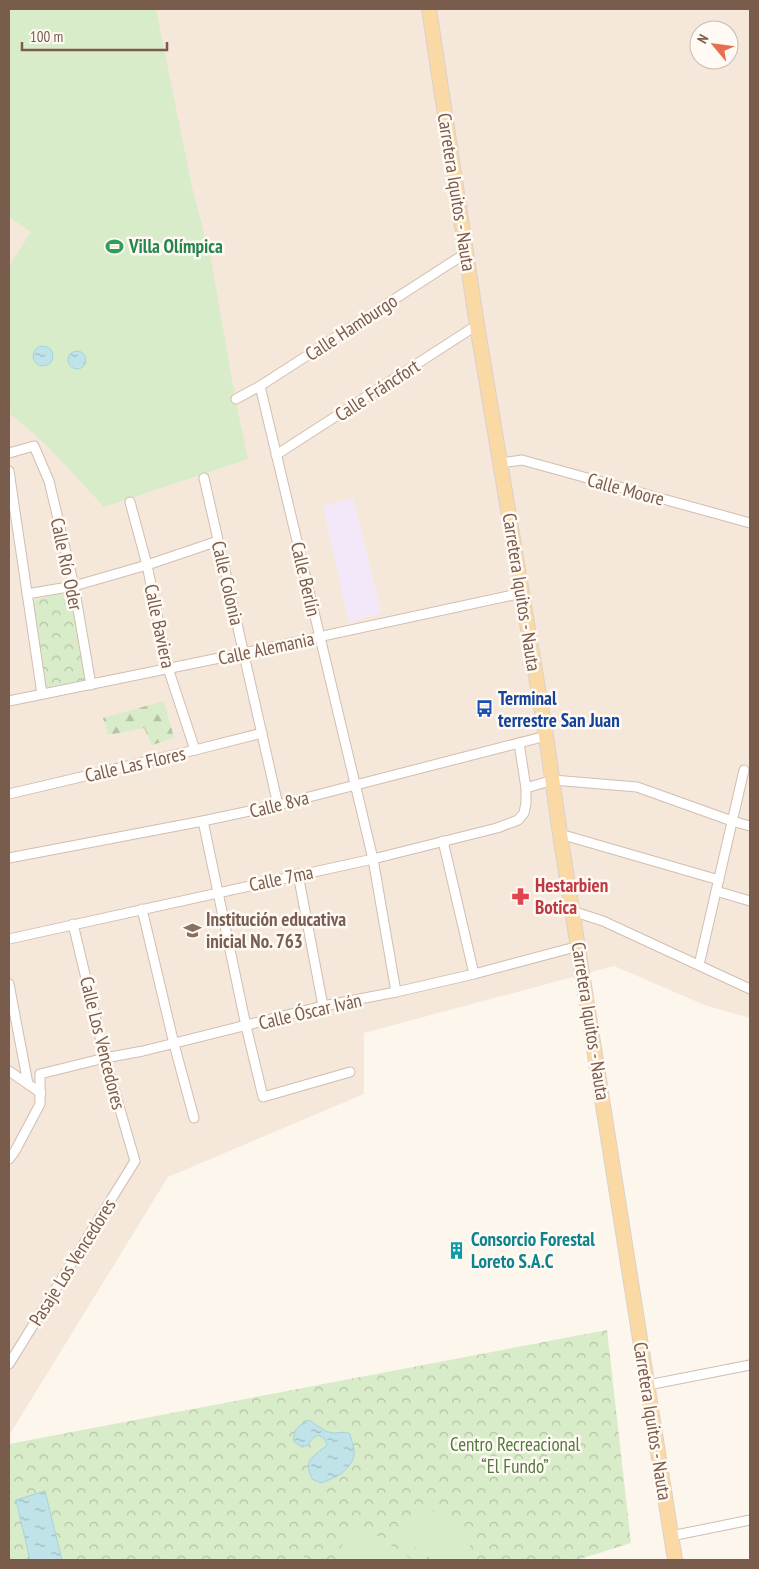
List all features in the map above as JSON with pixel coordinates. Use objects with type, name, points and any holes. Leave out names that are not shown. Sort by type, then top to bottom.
[{"type":"main road","name":"Carretera Iquitos - Nauta","points":[[429,9],[477,325],[546,736],[675,1560]]},
{"type":"street","name":"Calle Hamburgo","points":[[236,399],[260,386],[466,253]]},
{"type":"street","name":"Calle Fráncfort","points":[[276,455],[477,325]]},
{"type":"street","name":"Calle Berlín","points":[[260,386],[373,859],[396,992]]},
{"type":"street","name":"Calle Río Oder","points":[[9,453],[34,446],[48,481],[74,586],[90,684]]},
{"type":"street","name":"Calle Moore","points":[[500,464],[522,460],[750,523]]},
{"type":"street","points":[[9,472],[12,520],[27,594],[42,694]]},
{"type":"street","name":"Calle Colonia","points":[[204,478],[278,805]]},
{"type":"street","name":"Calle Baviera","points":[[130,502],[147,565],[168,668],[195,750]]},
{"type":"street","points":[[27,594],[74,586],[147,565],[218,541]]},
{"type":"street","name":"Calle Alemania","points":[[9,700],[244,653],[522,593]]},
{"type":"street","name":"Calle Las Flores","points":[[9,794],[262,733]]},
{"type":"street","name":"Calle 8va","points":[[9,858],[278,805],[546,736]]},
{"type":"street","name":"Calle 7ma","points":[[9,939],[373,859],[497,828],[518,820],[524,813],[526,803],[526,788],[519,743]]},
{"type":"street","points":[[700,965],[744,770]]},
{"type":"street","points":[[526,788],[553,780],[637,787],[750,826]]},
{"type":"street","points":[[203,821],[246,1026],[263,1096],[350,1072]]},
{"type":"street","points":[[560,834],[719,880]]},
{"type":"street","points":[[443,841],[474,974]]},
{"type":"street","points":[[298,874],[324,1006]]},
{"type":"street","points":[[716,891],[750,900]]},
{"type":"street","points":[[142,909],[174,1044],[194,1118]]},
{"type":"street","points":[[572,911],[603,921],[750,990]]},
{"type":"street","name":"Calle Los Vencedores","points":[[73,924],[105,1058],[135,1161]]},
{"type":"street","name":"Calle Óscar Iván","points":[[41,1093],[40,1074],[105,1058],[143,1052],[324,1006],[474,974],[579,946]]},
{"type":"street","points":[[9,984],[28,1084]]},
{"type":"street","points":[[9,1071],[41,1093],[40,1104],[9,1159]]},
{"type":"street","name":"Pasaje Los Vencedores","points":[[9,1364],[135,1161]]},
{"type":"street","points":[[648,1385],[750,1365]]},
{"type":"street","points":[[672,1536],[750,1520]]},
{"type":"shaded area","points":[[9,9],[750,9],[750,1018],[707,1006],[614,966],[364,1033],[364,1094],[168,1177],[10,1434]]},
{"type":"shaded area","points":[[353,498],[381,612],[349,623],[323,506]]},
{"type":"green space","name":"Villa Olímpica","points":[[9,9],[156,9],[192,187],[211,259],[235,397],[248,459],[104,507],[47,446],[9,413],[9,266],[31,232],[9,217]]},
{"type":"green space","points":[[74,589],[89,686],[43,695],[28,602]]},
{"type":"green space","points":[[164,701],[174,738],[152,745],[144,728],[108,735],[103,718]]},
{"type":"green space","name":"Centro Recreacional “El Fundo”","points":[[607,1330],[631,1543],[577,1560],[9,1560],[9,1444]]},
{"type":"green space","points":[[422,1504],[475,1539],[460,1560],[433,1560],[399,1537]]},
{"type":"green space","points":[[358,1523],[410,1558],[409,1560],[340,1560],[334,1557]]},
{"type":"green space","points":[[293,1550],[309,1560],[286,1560]]},
{"type":"water","points":[[39,346],[47,346],[53,352],[53,360],[47,366],[39,366],[33,360],[33,352]]},
{"type":"water","points":[[77,351],[83,354],[86,360],[83,366],[77,369],[71,366],[68,360],[71,354]]},
{"type":"water","points":[[309,1420],[324,1430],[333,1433],[344,1432],[350,1434],[353,1447],[354,1455],[346,1470],[321,1483],[312,1479],[309,1472],[309,1463],[327,1445],[324,1438],[318,1435],[307,1446],[301,1446],[294,1442],[294,1434],[297,1428]]},
{"type":"water","points":[[45,1491],[62,1560],[30,1560],[16,1500]]},
{"type":"place","name":"Villa Olímpica","points":[[115,246]]},
{"type":"place","name":"Terminal terrestre San Juan","points":[[484,709]]},
{"type":"place","name":"Hestarbien Botica","points":[[521,896]]},
{"type":"place","name":"Institución educativa inicial No. 763","points":[[192,930]]},
{"type":"place","name":"Consorcio Forestal Loreto S.A.C","points":[[457,1250]]}]
